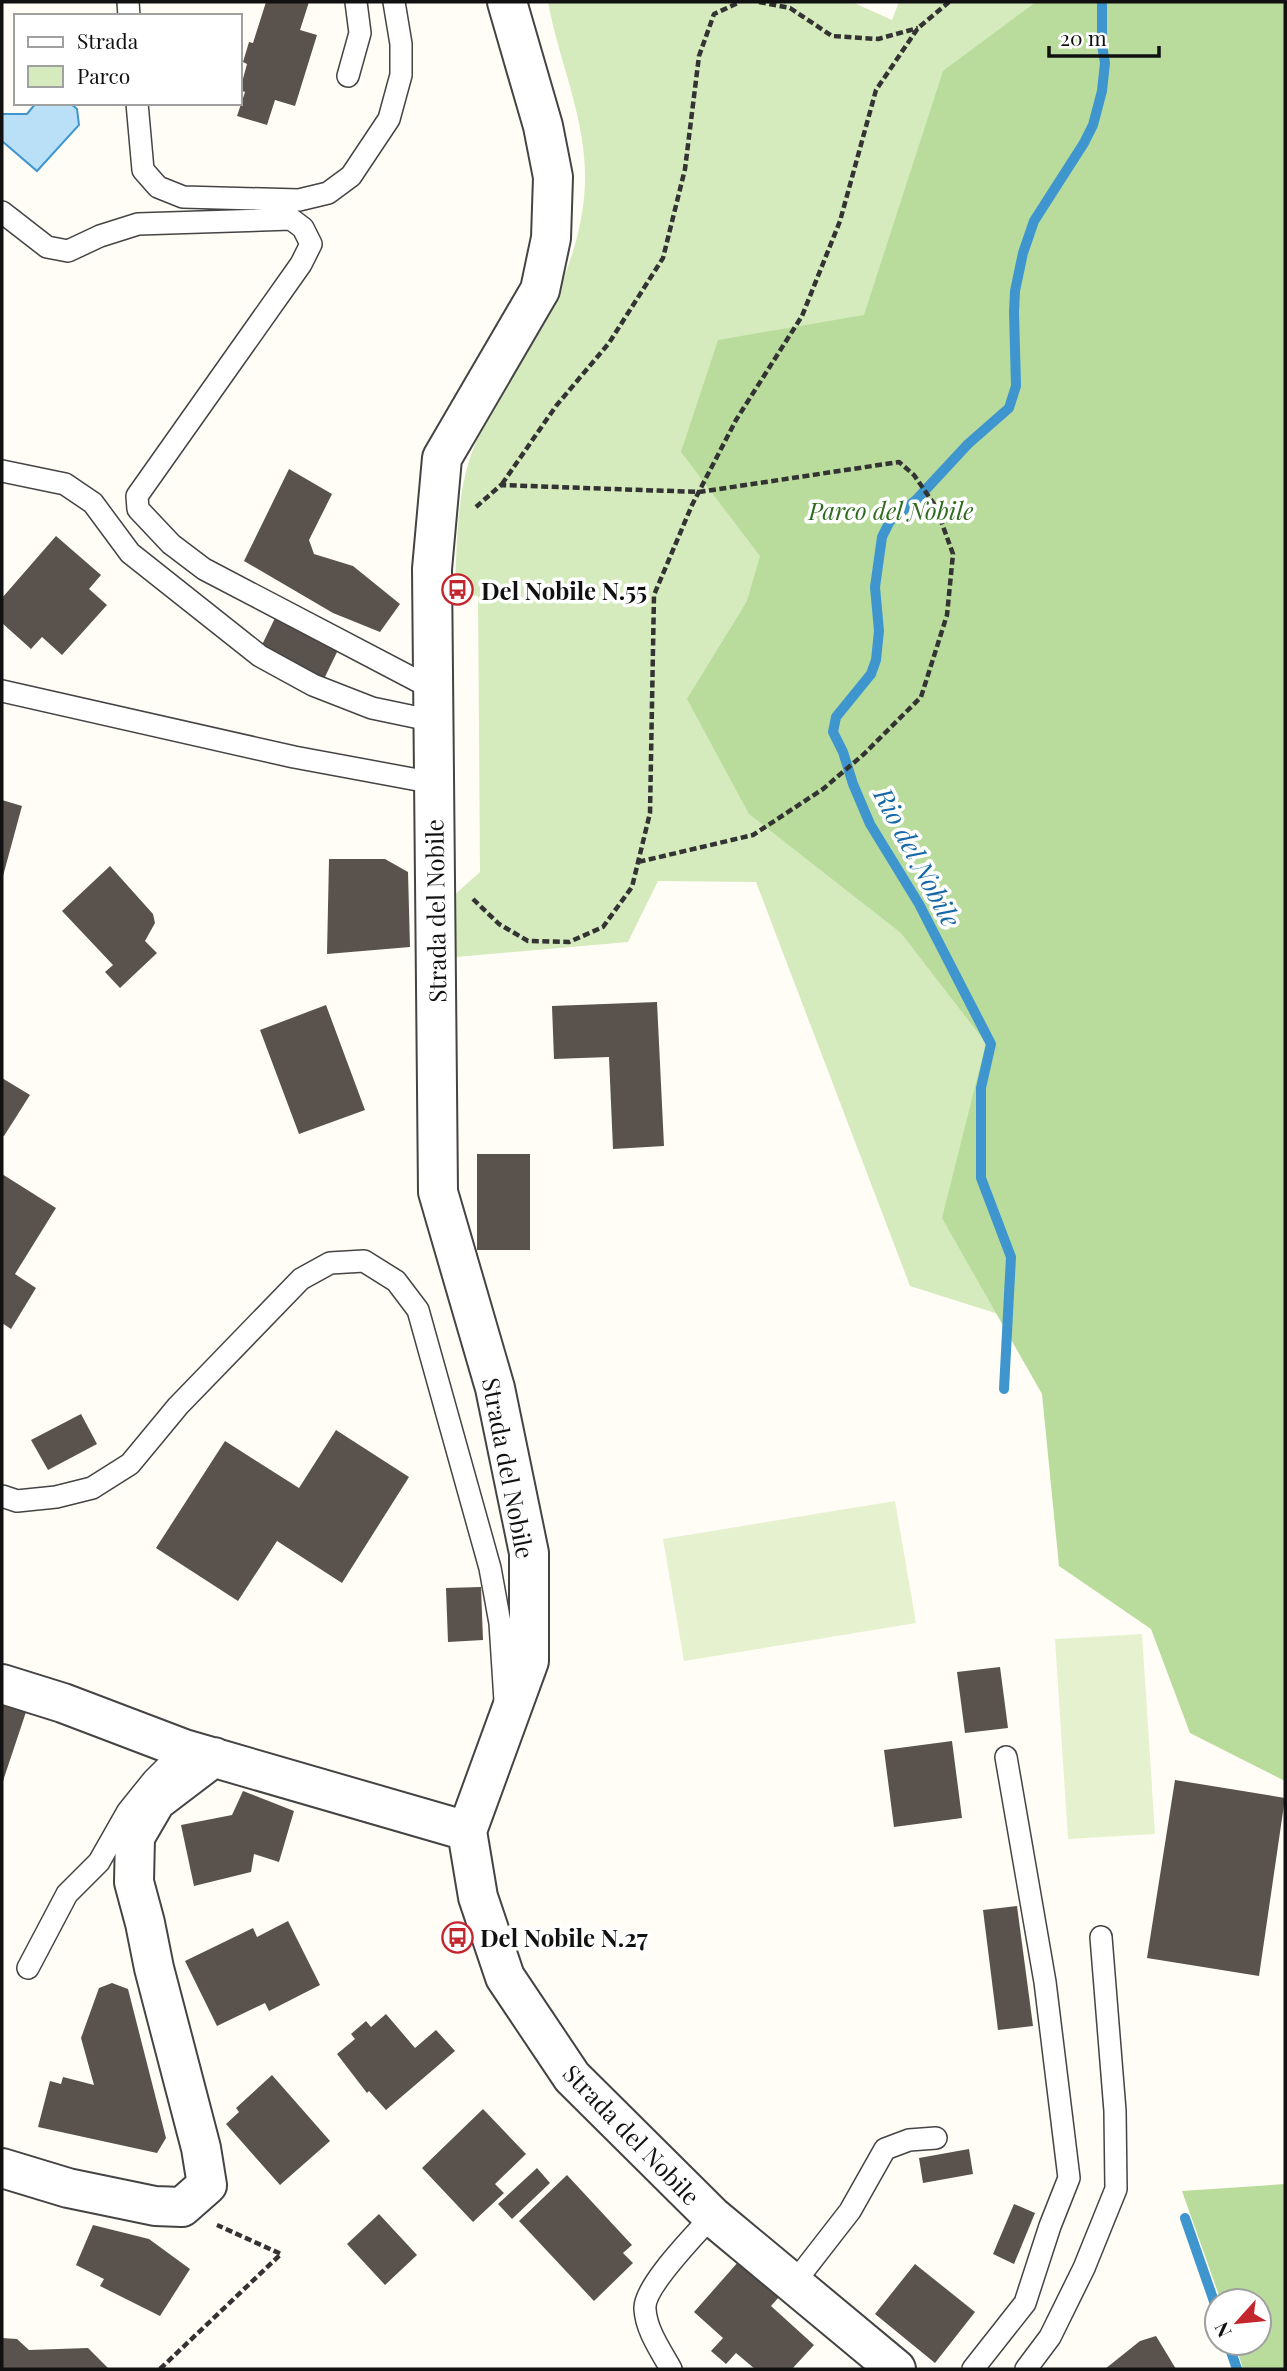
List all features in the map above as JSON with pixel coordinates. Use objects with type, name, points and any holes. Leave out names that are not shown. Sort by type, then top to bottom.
[{"type":"street","name":"Strada del Nobile","points":[[507,2],[542,126],[553,177],[551,238],[540,290],[442,458],[432,569],[438,1192],[495,1388],[529,1553],[530,1661],[467,1831],[478,1897],[505,1977],[572,2077],[712,2216],[896,2369]]},
{"type":"street","points":[[2,1684],[63,1703],[199,1753],[467,1831]]},
{"type":"street","points":[[2,2168],[68,2188],[155,2206],[182,2207],[207,2185],[201,2147],[134,1882],[135,1837],[156,1801],[199,1753]]},
{"type":"lane","points":[[348,76],[360,33],[356,2]]},
{"type":"lane","points":[[137,105],[143,170],[158,187],[183,197],[299,200],[328,193],[351,176],[389,119],[401,75],[401,44],[394,2]]},
{"type":"lane","points":[[2,212],[47,247],[68,251],[100,236],[138,224],[291,219],[303,228],[311,244],[301,264],[137,496],[138,509],[171,544],[204,569],[433,705]]},
{"type":"lane","points":[[2,471],[65,484],[93,503],[130,553],[260,656],[313,685],[372,708],[433,705]]},
{"type":"lane","points":[[2,691],[294,757],[434,783]]},
{"type":"lane","points":[[2,1496],[17,1501],[92,1488],[130,1464],[178,1406],[301,1279],[330,1263],[364,1261],[396,1281],[418,1310],[490,1568],[500,1623],[506,1724]]},
{"type":"lane","points":[[28,1968],[68,1894],[99,1862],[136,1801],[153,1780],[199,1753]]},
{"type":"lane","points":[[973,2369],[1025,2303],[1069,2178],[1045,1982],[1006,1757]]},
{"type":"lane","points":[[1026,2369],[1050,2337],[1084,2267],[1116,2189],[1115,2111],[1101,1937]]},
{"type":"lane","points":[[794,2283],[850,2211],[886,2149],[909,2140],[936,2138]]},
{"type":"lane","points":[[671,2369],[649,2326],[645,2309],[646,2298],[675,2258],[712,2216]]},
{"type":"path","points":[[474,509],[501,485],[556,406],[609,343],[663,258],[685,169],[699,56],[714,14],[740,2]]},
{"type":"path","points":[[759,2],[790,8],[832,36],[878,39],[918,28]]},
{"type":"path","points":[[434,862],[499,924],[528,941],[569,942],[603,927],[632,887],[650,813],[654,595],[699,492],[736,420],[802,316],[841,221],[876,90],[918,28],[949,2]]},
{"type":"path","points":[[501,485],[699,492],[899,462],[914,475],[936,507],[953,554],[947,615],[921,697],[864,754],[823,789],[753,835],[638,862]]},
{"type":"path","points":[[160,2369],[281,2254],[182,2207]]},
{"type":"green space","name":"Parco del Nobile","points":[[548,2],[852,2],[892,20],[899,2],[1285,2],[1036,1326],[910,1286],[756,882],[658,881],[628,942],[456,957],[453,896],[480,872],[478,596],[455,592],[461,495],[477,440],[545,319],[568,267],[582,212],[585,183],[582,137]]},
{"type":"green space","name":"Parco del Nobile","points":[[1036,2],[1285,2],[1285,1781],[1190,1733],[1151,1629],[1059,1566],[1042,1394],[942,1218],[986,1043],[901,933],[749,814],[687,699],[747,601],[760,556],[681,452],[718,340],[864,315],[943,71]]},
{"type":"green space","points":[[895,1501],[916,1623],[684,1661],[663,1539]]},
{"type":"green space","points":[[1142,1634],[1155,1834],[1068,1839],[1055,1639]]},
{"type":"green space","points":[[1285,2184],[1285,2369],[1243,2369],[1239,2357],[1273,2357],[1273,2287],[1216,2287],[1182,2191]]},
{"type":"water","points":[[34,105],[72,105],[77,109],[79,125],[37,171],[2,141],[2,114],[27,114]]},
{"type":"building","points":[[266,2],[309,2],[300,30],[317,35],[295,106],[275,100],[267,125],[237,116],[245,92],[242,91],[242,83],[247,64],[243,62],[249,42],[253,43]]},
{"type":"building","points":[[289,469],[332,494],[309,540],[314,554],[353,566],[400,604],[380,632],[333,613],[244,561]]},
{"type":"building","points":[[56,536],[101,575],[89,589],[107,605],[62,655],[42,637],[31,649],[2,623],[2,598]]},
{"type":"building","points":[[275,618],[338,650],[323,681],[260,649]]},
{"type":"building","points":[[2,800],[22,806],[3,876],[2,875]]},
{"type":"building","points":[[329,859],[385,859],[408,872],[410,947],[327,954]]},
{"type":"building","points":[[110,866],[153,914],[155,923],[145,941],[157,953],[120,988],[105,972],[113,965],[62,911]]},
{"type":"building","points":[[657,1002],[664,1146],[613,1149],[609,1057],[554,1059],[552,1006]]},
{"type":"building","points":[[326,1005],[365,1110],[299,1134],[260,1030]]},
{"type":"building","points":[[2,1078],[30,1095],[4,1136],[2,1135]]},
{"type":"building","points":[[477,1154],[530,1154],[530,1250],[477,1250]]},
{"type":"building","points":[[2,1174],[56,1208],[15,1274],[36,1288],[11,1329],[2,1323]]},
{"type":"building","points":[[81,1414],[97,1444],[48,1470],[31,1440]]},
{"type":"building","points":[[336,1430],[409,1477],[342,1583],[277,1541],[238,1601],[156,1548],[225,1441],[299,1488]]},
{"type":"building","points":[[481,1587],[483,1640],[448,1642],[446,1588]]},
{"type":"building","points":[[1000,1667],[1008,1728],[965,1733],[957,1672]]},
{"type":"building","points":[[2,1697],[28,1706],[2,1784]]},
{"type":"building","points":[[952,1741],[962,1818],[894,1827],[884,1750]]},
{"type":"building","points":[[1175,1780],[1285,1798],[1259,1976],[1147,1958]]},
{"type":"building","points":[[243,1791],[294,1811],[279,1862],[254,1854],[251,1872],[194,1886],[181,1825],[232,1815]]},
{"type":"building","points":[[1017,1906],[1033,2026],[998,2030],[983,1910]]},
{"type":"building","points":[[288,1921],[320,1985],[269,2011],[265,2003],[217,2026],[185,1961],[253,1928],[257,1937]]},
{"type":"building","points":[[112,1983],[128,1989],[166,2138],[157,2153],[38,2127],[50,2081],[61,2084],[63,2077],[94,2085],[81,2038],[99,1988]]},
{"type":"building","points":[[386,2014],[415,2048],[436,2030],[455,2051],[386,2110],[369,2091],[367,2093],[337,2054],[355,2039],[351,2034],[366,2021],[371,2027]]},
{"type":"building","points":[[272,2075],[330,2141],[280,2185],[226,2124],[239,2112],[236,2108]]},
{"type":"building","points":[[483,2109],[526,2154],[495,2184],[504,2193],[473,2222],[422,2168]]},
{"type":"building","points":[[969,2149],[973,2174],[923,2183],[919,2158]]},
{"type":"building","points":[[537,2168],[550,2183],[512,2219],[498,2204]]},
{"type":"building","points":[[567,2175],[632,2245],[623,2253],[633,2263],[594,2301],[519,2221]]},
{"type":"building","points":[[1014,2204],[1035,2213],[1014,2264],[993,2254]]},
{"type":"building","points":[[379,2214],[417,2255],[385,2285],[347,2244]]},
{"type":"building","points":[[93,2225],[149,2239],[190,2269],[160,2316],[100,2286],[104,2279],[76,2265]]},
{"type":"building","points":[[739,2261],[779,2297],[771,2306],[814,2345],[792,2369],[755,2369],[736,2353],[726,2364],[711,2351],[723,2338],[694,2312]]},
{"type":"building","points":[[915,2264],[975,2312],[935,2363],[875,2314]]},
{"type":"building","points":[[1156,2336],[1176,2369],[1105,2369],[1140,2341]]},
{"type":"building","points":[[2,2338],[17,2339],[29,2350],[88,2348],[109,2369],[2,2369]]},
{"type":"waterway","name":"Rio del Nobile","points":[[1004,1389],[1011,1257],[981,1178],[981,1088],[991,1044],[919,904],[870,824],[833,732],[836,717],[871,674],[876,660],[879,631],[875,587],[882,537],[890,521],[916,500],[968,444],[1009,408],[1016,386],[1015,291],[1023,253],[1034,221],[1093,125],[1102,91],[1105,63],[1102,45],[1102,2]]},
{"type":"waterway","name":"Rio del Nobile","points":[[1185,2218],[1209,2287]]},
{"type":"waterway","name":"Rio del Nobile","points":[[1233,2357],[1237,2369]]},
{"type":"place","name":"Del Nobile N.55","points":[[458,590]]},
{"type":"place","name":"Del Nobile N.27","points":[[457,1937]]}]
